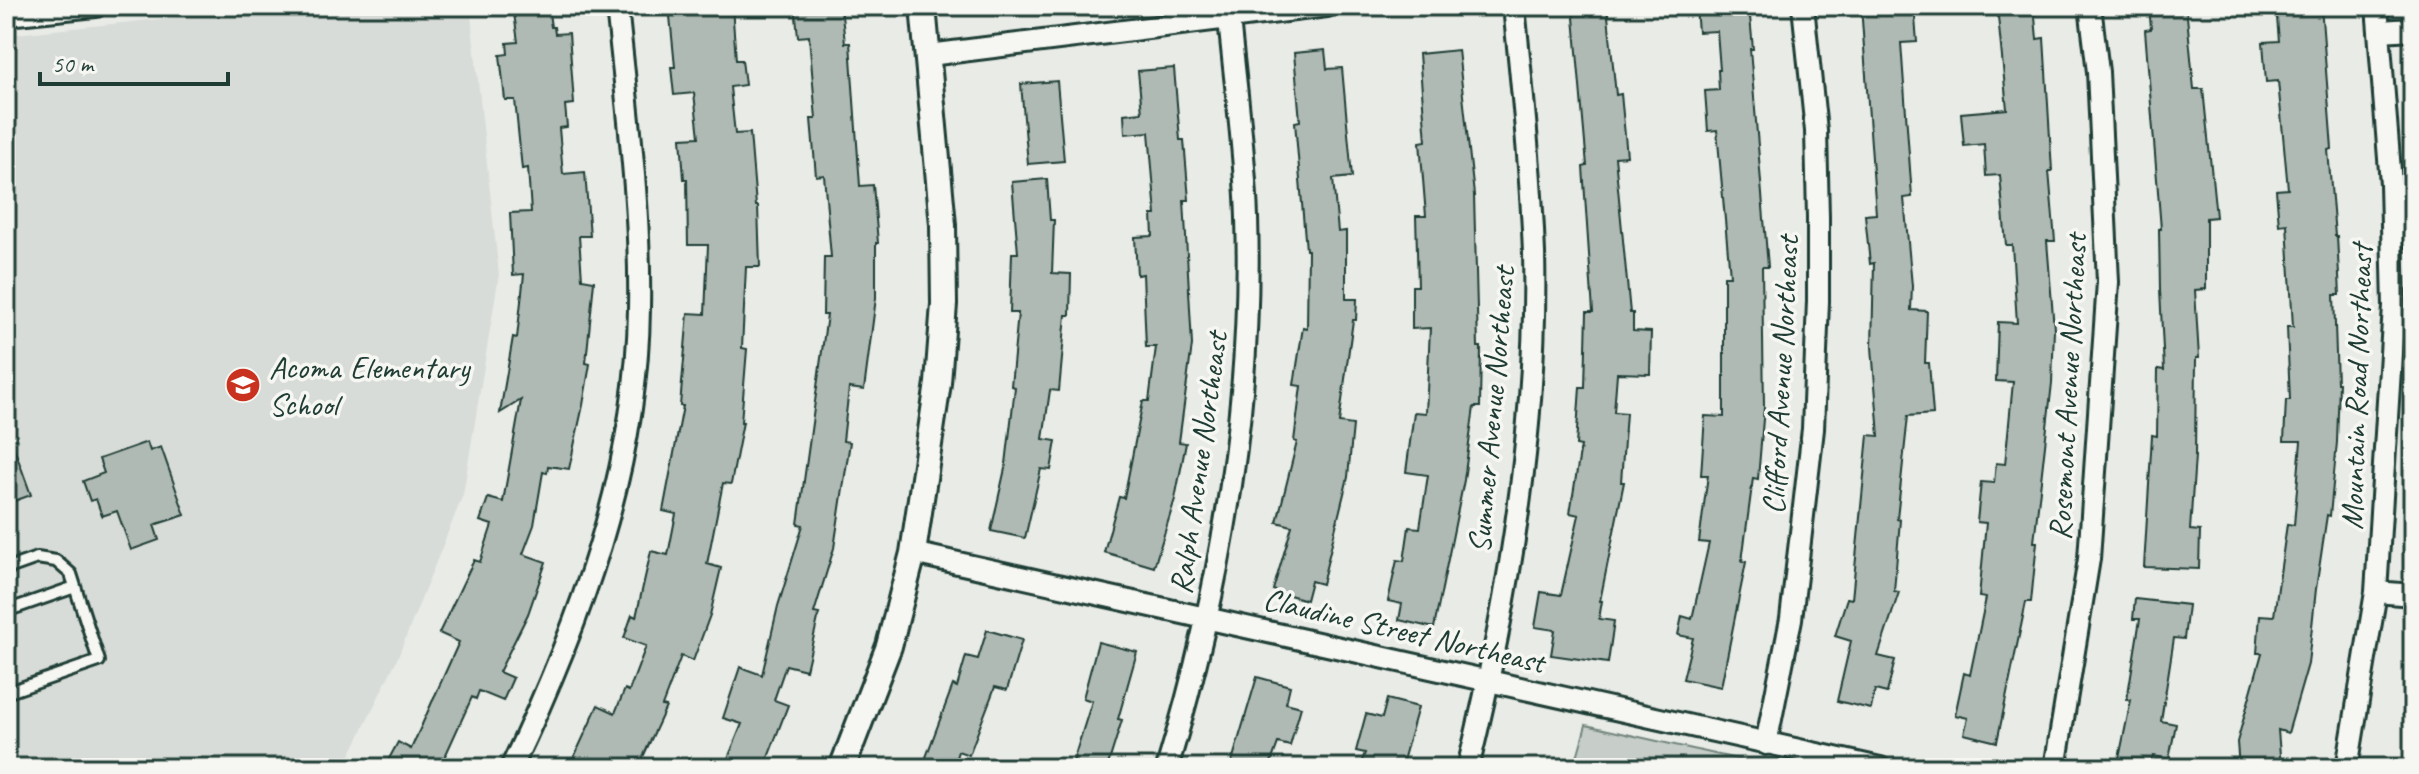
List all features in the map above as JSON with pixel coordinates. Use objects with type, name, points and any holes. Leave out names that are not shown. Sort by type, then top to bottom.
[{"type":"street","points":[[6,15],[96,6]]},
{"type":"street","points":[[511,768],[578,618],[610,514],[632,404],[639,311],[637,219],[617,6]]},
{"type":"street","points":[[842,768],[889,646],[913,553],[938,383],[944,304],[943,225],[923,6]]},
{"type":"street","points":[[929,55],[1327,6]]},
{"type":"street","name":"Summer Avenue Northeast","points":[[1468,768],[1489,679],[1517,519],[1533,343],[1534,256],[1530,176],[1514,6]]},
{"type":"street","name":"Clifford Avenue Northeast","points":[[1766,744],[1791,619],[1813,429],[1818,301],[1816,131],[1803,6]]},
{"type":"street","name":"Rosemont Avenue Northeast","points":[[2055,768],[2089,559],[2108,282],[2098,72],[2090,6]]},
{"type":"street","name":"Mountain Road Northeast","points":[[2347,768],[2376,592],[2404,306],[2377,6]]},
{"type":"street","name":"Ralph Avenue Northeast","points":[[1167,768],[1208,616],[1232,485],[1242,408],[1247,325],[1247,217],[1229,18]]},
{"type":"street","points":[[2380,31],[2413,29]]},
{"type":"street","name":"Claudine Street Northeast","points":[[913,553],[1208,616],[1880,768]]},
{"type":"street","points":[[2376,592],[2413,595]]},
{"type":"lane","points":[[6,569],[37,558],[56,561],[71,574],[99,661],[6,693]]},
{"type":"lane","points":[[6,611],[75,587]]},
{"type":"shaded area","name":"Acoma Elementary School","points":[[285,6],[470,6],[499,275],[463,495],[398,657],[344,768],[6,768],[6,35]]},
{"type":"shaded area","points":[[1586,725],[1777,768],[1574,768]]},
{"type":"building","points":[[513,6],[548,6],[555,34],[569,33],[574,104],[565,105],[567,127],[559,128],[563,174],[585,172],[590,236],[579,236],[582,279],[594,281],[586,363],[590,364],[569,469],[548,466],[547,473],[543,472],[534,525],[523,554],[546,562],[528,614],[499,672],[513,678],[503,701],[479,691],[476,699],[472,697],[442,763],[451,768],[384,768],[398,742],[411,749],[459,642],[439,633],[474,560],[480,562],[492,525],[480,521],[488,498],[503,502],[521,400],[500,413],[513,337],[517,338],[524,274],[513,275],[510,213],[531,212],[528,168],[522,169],[515,100],[505,100],[500,55],[508,54],[507,43],[518,42]]},
{"type":"building","points":[[669,6],[732,6],[736,60],[742,60],[745,85],[730,87],[735,134],[750,133],[758,206],[760,267],[746,267],[742,348],[747,349],[743,422],[731,484],[723,483],[707,564],[721,568],[710,615],[693,661],[681,656],[662,706],[666,707],[638,768],[569,768],[598,705],[615,713],[625,689],[629,691],[646,646],[624,638],[632,615],[636,617],[651,551],[668,555],[676,514],[663,511],[683,406],[680,406],[688,313],[705,314],[708,245],[688,245],[687,179],[684,179],[681,138],[699,137],[694,93],[674,95],[671,67],[675,67]]},
{"type":"building","points":[[795,6],[841,6],[845,43],[850,43],[860,186],[873,185],[878,243],[876,298],[864,390],[849,388],[843,441],[850,442],[834,548],[814,613],[819,614],[806,670],[786,665],[774,700],[788,705],[764,768],[724,768],[742,724],[723,718],[740,667],[762,675],[778,606],[803,525],[798,524],[827,315],[823,315],[824,257],[831,257],[824,175],[816,176],[811,119],[816,119],[809,36],[798,37]]},
{"type":"building","points":[[1573,6],[1607,6],[1616,95],[1621,94],[1627,156],[1615,157],[1630,313],[1633,313],[1633,331],[1651,332],[1650,374],[1617,373],[1614,412],[1626,413],[1621,482],[1624,482],[1600,601],[1599,619],[1614,621],[1608,663],[1551,655],[1555,630],[1535,627],[1541,592],[1561,595],[1579,515],[1570,513],[1581,446],[1576,445],[1580,387],[1585,387],[1587,312],[1593,312],[1583,167],[1587,166]]},
{"type":"building","points":[[1749,6],[1768,267],[1762,267],[1764,407],[1758,479],[1753,478],[1742,561],[1746,562],[1721,687],[1683,679],[1693,638],[1678,635],[1682,616],[1692,619],[1709,543],[1699,542],[1708,475],[1701,475],[1705,416],[1724,417],[1724,276],[1730,276],[1717,130],[1708,131],[1705,91],[1719,90],[1720,70],[1717,31],[1698,32],[1696,8]]},
{"type":"building","points":[[1861,6],[1914,6],[1917,42],[1901,43],[1912,197],[1904,198],[1912,286],[1911,310],[1927,311],[1925,363],[1929,363],[1933,414],[1908,416],[1897,519],[1900,520],[1894,591],[1899,592],[1878,656],[1895,660],[1887,693],[1875,690],[1871,709],[1837,701],[1851,641],[1835,636],[1847,598],[1852,599],[1868,435],[1879,436],[1872,347],[1874,263],[1870,264],[1865,215],[1876,214]]},
{"type":"building","points":[[1997,6],[2034,6],[2037,39],[2044,38],[2055,241],[2047,241],[2054,329],[2052,383],[2034,542],[2037,542],[2031,602],[2026,602],[1997,742],[1964,734],[1968,718],[1955,715],[1964,673],[1970,675],[1986,598],[1979,597],[1986,523],[1977,522],[1981,482],[1994,483],[1996,463],[2005,464],[2013,382],[1996,381],[1998,322],[2017,323],[2012,245],[2006,245],[2000,175],[1986,176],[1984,144],[1964,146],[1961,113],[2007,109]]},
{"type":"building","points":[[2149,6],[2186,6],[2194,89],[2203,89],[2216,217],[2206,218],[2206,289],[2195,290],[2199,358],[2196,358],[2195,456],[2190,530],[2200,531],[2199,569],[2144,567],[2152,435],[2157,436],[2158,369],[2164,370],[2161,229],[2145,30],[2151,29]]},
{"type":"building","points":[[2276,6],[2320,6],[2322,18],[2332,149],[2328,150],[2340,295],[2334,295],[2339,383],[2337,442],[2330,516],[2327,515],[2308,664],[2288,733],[2278,730],[2281,768],[2239,768],[2237,742],[2262,653],[2257,653],[2260,615],[2274,616],[2287,524],[2294,525],[2301,441],[2284,441],[2286,400],[2290,400],[2287,327],[2293,327],[2287,224],[2279,225],[2276,190],[2288,189],[2278,81],[2266,82],[2263,42],[2279,41]]},
{"type":"building","points":[[1325,50],[1327,69],[1342,68],[1352,177],[1333,179],[1338,232],[1346,231],[1346,299],[1357,299],[1339,423],[1353,425],[1348,477],[1322,584],[1311,581],[1306,600],[1273,590],[1292,526],[1277,522],[1297,442],[1294,441],[1301,386],[1294,385],[1303,327],[1307,328],[1308,250],[1295,122],[1300,121],[1294,53]]},
{"type":"building","points":[[1458,50],[1474,195],[1478,347],[1481,347],[1480,407],[1474,407],[1464,480],[1434,628],[1399,620],[1402,604],[1388,601],[1397,560],[1404,561],[1409,527],[1420,528],[1428,475],[1406,472],[1414,412],[1426,413],[1430,328],[1412,329],[1412,286],[1418,286],[1416,216],[1426,216],[1420,142],[1426,141],[1419,54]]},
{"type":"building","points":[[1174,68],[1189,200],[1184,200],[1192,345],[1179,442],[1186,443],[1175,499],[1154,567],[1104,552],[1119,497],[1124,498],[1143,401],[1149,401],[1156,347],[1146,347],[1143,274],[1137,275],[1135,237],[1153,236],[1152,215],[1156,215],[1149,132],[1125,134],[1124,114],[1142,112],[1138,71]]},
{"type":"building","points":[[1057,81],[1064,161],[1028,164],[1021,84]]},
{"type":"building","points":[[1047,179],[1050,220],[1054,220],[1052,273],[1071,274],[1070,315],[1066,315],[1059,391],[1050,390],[1043,439],[1056,441],[1051,470],[1041,469],[1025,538],[991,531],[1006,464],[1015,387],[1011,386],[1018,313],[1010,313],[1012,253],[1018,253],[1012,182]]},
{"type":"building","points":[[6,434],[9,434],[31,495],[6,504]]},
{"type":"building","points":[[147,442],[150,451],[161,447],[185,515],[154,525],[159,540],[131,550],[117,511],[102,516],[96,499],[90,501],[83,481],[104,473],[99,459]]},
{"type":"building","points":[[2135,599],[2188,605],[2184,639],[2174,638],[2161,721],[2176,724],[2169,759],[2153,756],[2150,768],[2117,768],[2131,700],[2127,700],[2140,619],[2133,619]]},
{"type":"building","points":[[987,630],[1022,640],[1007,690],[995,687],[969,755],[958,751],[953,768],[922,768],[953,685],[957,687],[966,656],[978,659]]},
{"type":"building","points":[[1098,642],[1137,652],[1118,719],[1122,720],[1107,768],[1071,768],[1092,701],[1083,698]]},
{"type":"building","points":[[1257,677],[1290,686],[1286,703],[1301,707],[1290,746],[1278,743],[1269,768],[1230,768]]},
{"type":"building","points":[[1387,699],[1418,707],[1401,768],[1359,768],[1365,753],[1356,751],[1366,714],[1382,718]]},
{"type":"place","name":"Acoma Elementary School","points":[[243,385]]}]
